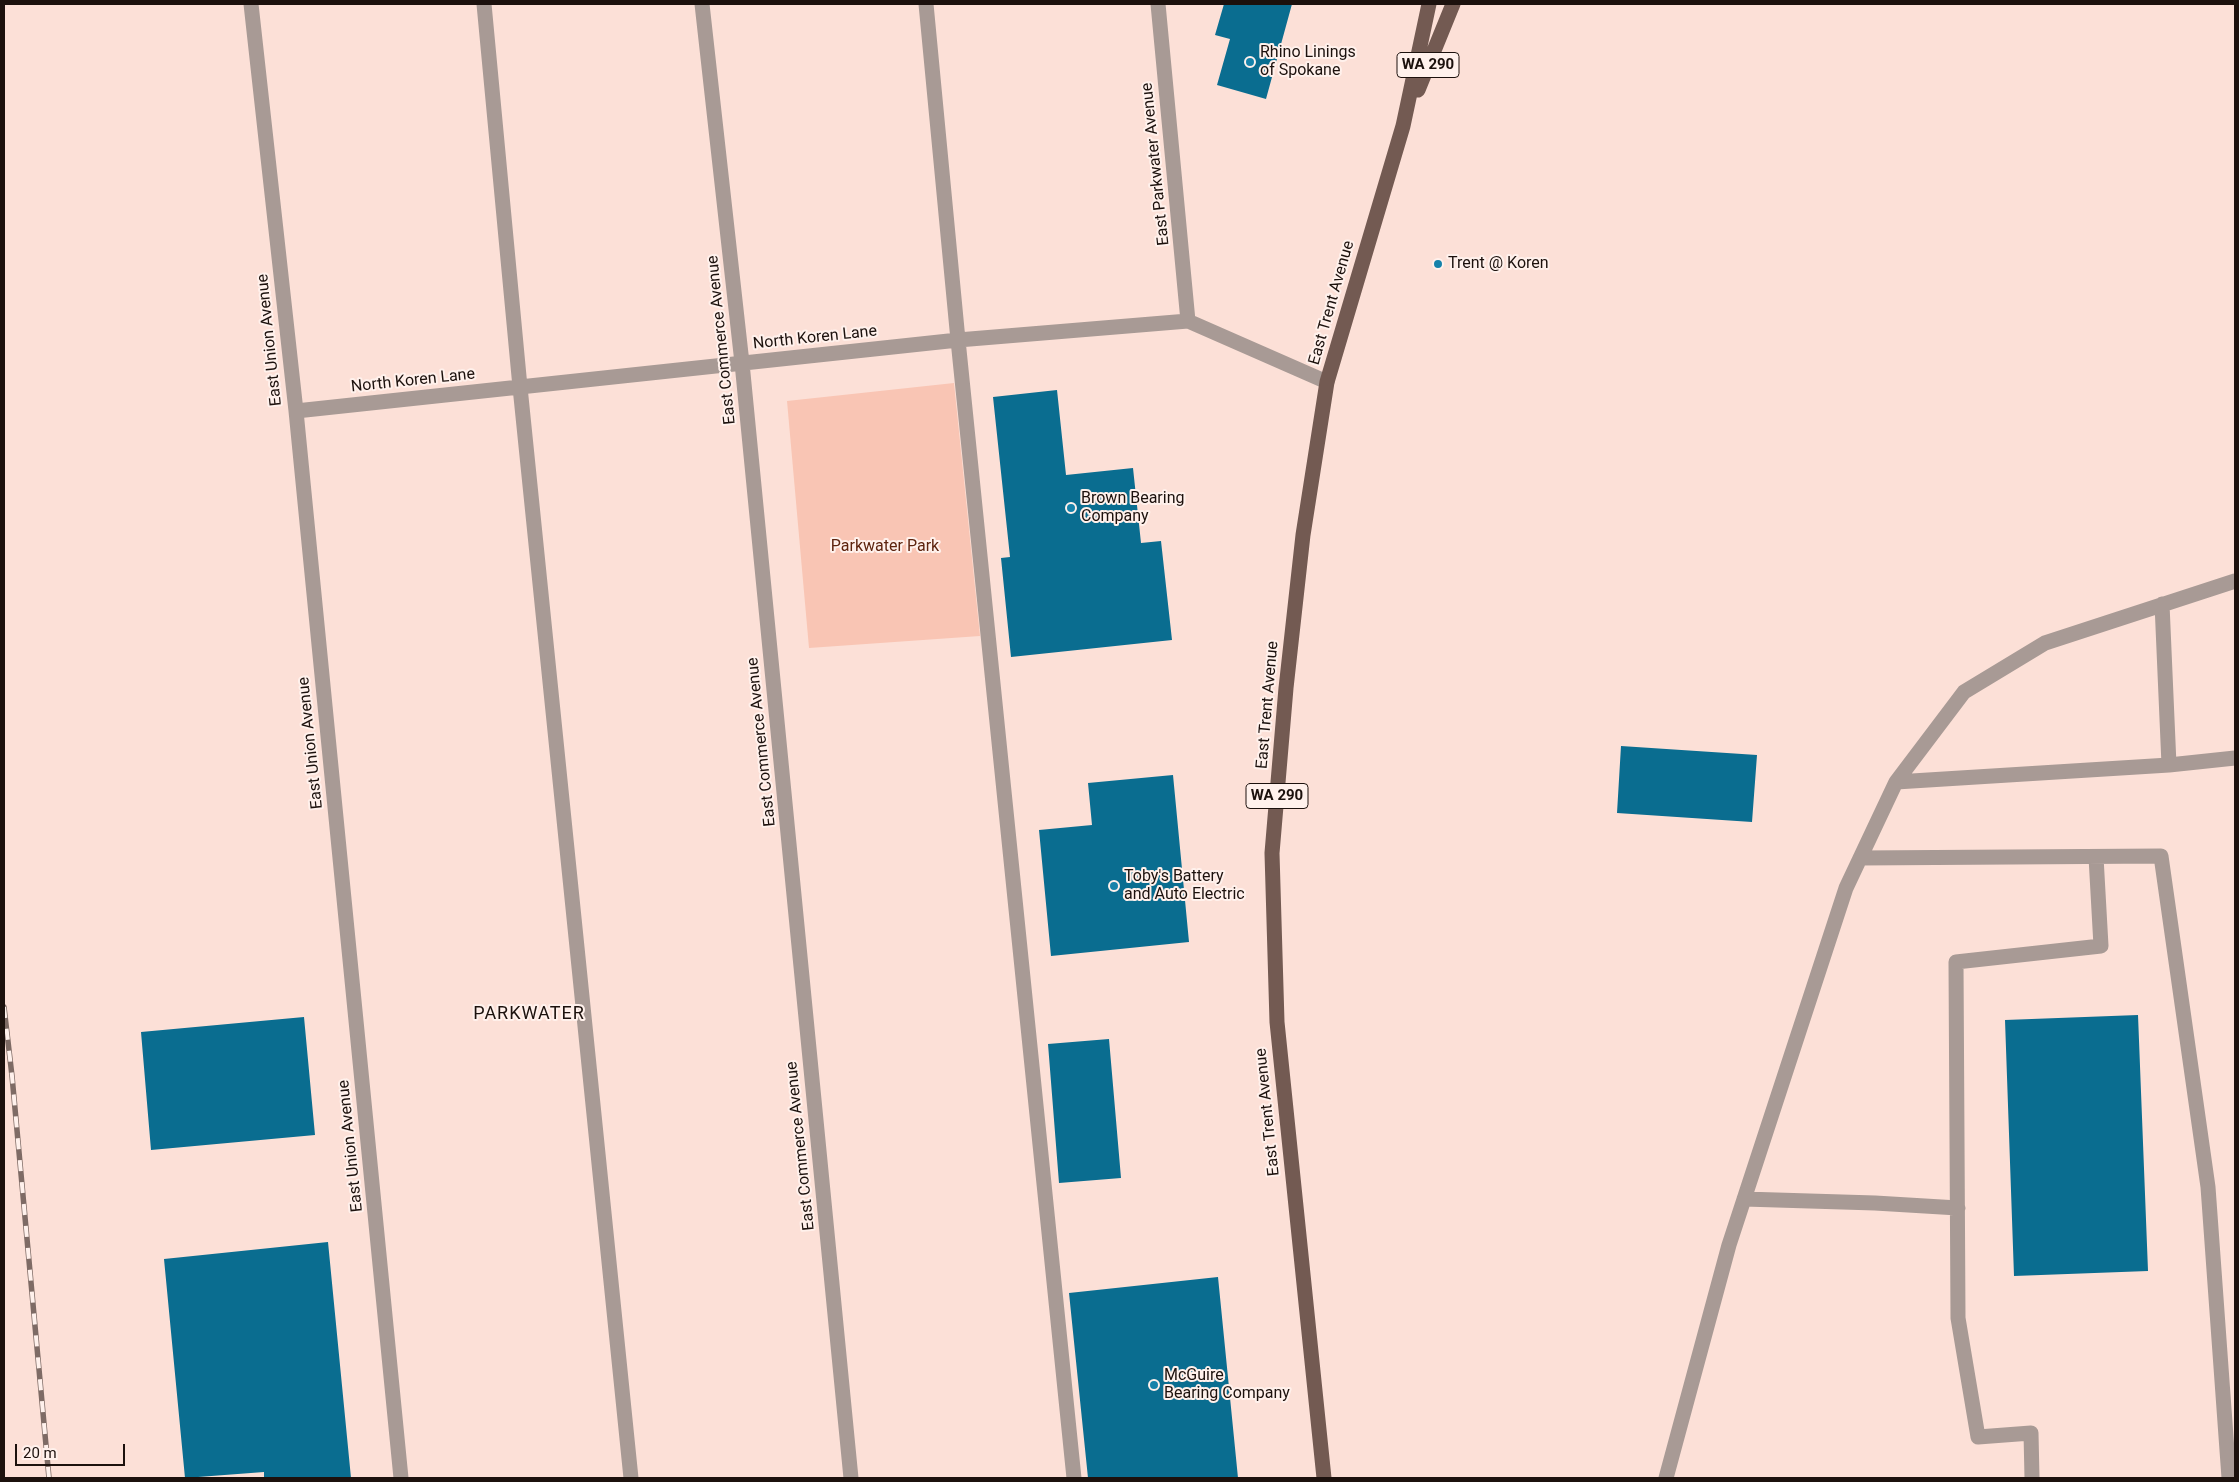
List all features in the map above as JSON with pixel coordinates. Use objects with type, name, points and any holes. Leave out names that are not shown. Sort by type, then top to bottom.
[{"type":"main road","name":"East Trent Avenue","points":[[1324,1478],[1277,1022],[1272,853],[1286,688],[1303,536],[1327,382],[1403,126],[1429,4]]},
{"type":"main road","name":"East Trent Avenue","points":[[1403,126],[1453,4]]},
{"type":"street","name":"East Union Avenue","points":[[251,4],[296,411],[401,1478]]},
{"type":"street","points":[[484,4],[520,388],[631,1478]]},
{"type":"street","name":"East Commerce Avenue","points":[[702,4],[742,364],[851,1478]]},
{"type":"street","points":[[926,4],[958,340],[1074,1478]]},
{"type":"street","name":"East Parkwater Avenue","points":[[1158,4],[1188,321]]},
{"type":"street","name":"North Koren Lane","points":[[296,411],[958,340],[1188,321],[1327,382]]},
{"type":"street","points":[[1666,1478],[1722,1269],[1846,888],[1896,782],[1964,692],[2045,642],[2235,581]]},
{"type":"street","points":[[2162,604],[2169,765]]},
{"type":"street","points":[[1896,782],[2169,765],[2235,758]]},
{"type":"street","points":[[1860,858],[2161,856],[2208,1187],[2229,1478]]},
{"type":"street","points":[[2032,1478],[2031,1433],[1978,1437],[1958,1318],[1956,962],[2101,946],[2096,857]]},
{"type":"street","points":[[1744,1199],[1875,1203],[1958,1208]]},
{"type":"green space","name":"Parkwater Park","points":[[954,383],[980,636],[809,648],[787,401]]},
{"type":"building","name":"Rhino Linings of Spokane","points":[[1224,4],[1292,4],[1266,99],[1217,85],[1230,39],[1215,35]]},
{"type":"building","name":"Brown Bearing Company","points":[[1057,390],[1066,475],[1133,468],[1141,543],[1161,541],[1172,640],[1011,657],[1001,558],[1010,557],[993,397]]},
{"type":"building","points":[[1621,746],[1757,755],[1752,822],[1617,813]]},
{"type":"building","name":"Toby's Battery and Auto Electric","points":[[1173,775],[1189,942],[1051,956],[1039,830],[1092,825],[1088,783]]},
{"type":"building","points":[[2138,1015],[2148,1271],[2014,1276],[2005,1020]]},
{"type":"building","points":[[304,1017],[315,1135],[151,1150],[141,1032]]},
{"type":"building","points":[[1109,1039],[1121,1178],[1059,1183],[1048,1044]]},
{"type":"building","points":[[328,1242],[351,1478],[264,1478],[264,1472],[185,1478],[164,1259]]},
{"type":"building","name":"McGuire Bearing Company","points":[[1218,1277],[1238,1478],[1088,1478],[1069,1293]]},
{"type":"railway","points":[[4,1007],[49,1478]]},
{"type":"place","name":"Rhino Linings of Spokane","points":[[1250,62]]},
{"type":"place","name":"Trent @ Koren","points":[[1438,264]]},
{"type":"place","name":"Brown Bearing Company","points":[[1071,508]]},
{"type":"place","name":"Toby's Battery and Auto Electric","points":[[1114,886]]},
{"type":"place","name":"McGuire Bearing Company","points":[[1154,1385]]},
{"type":"district","name":"PARKWATER","points":[[529,1014]]}]
